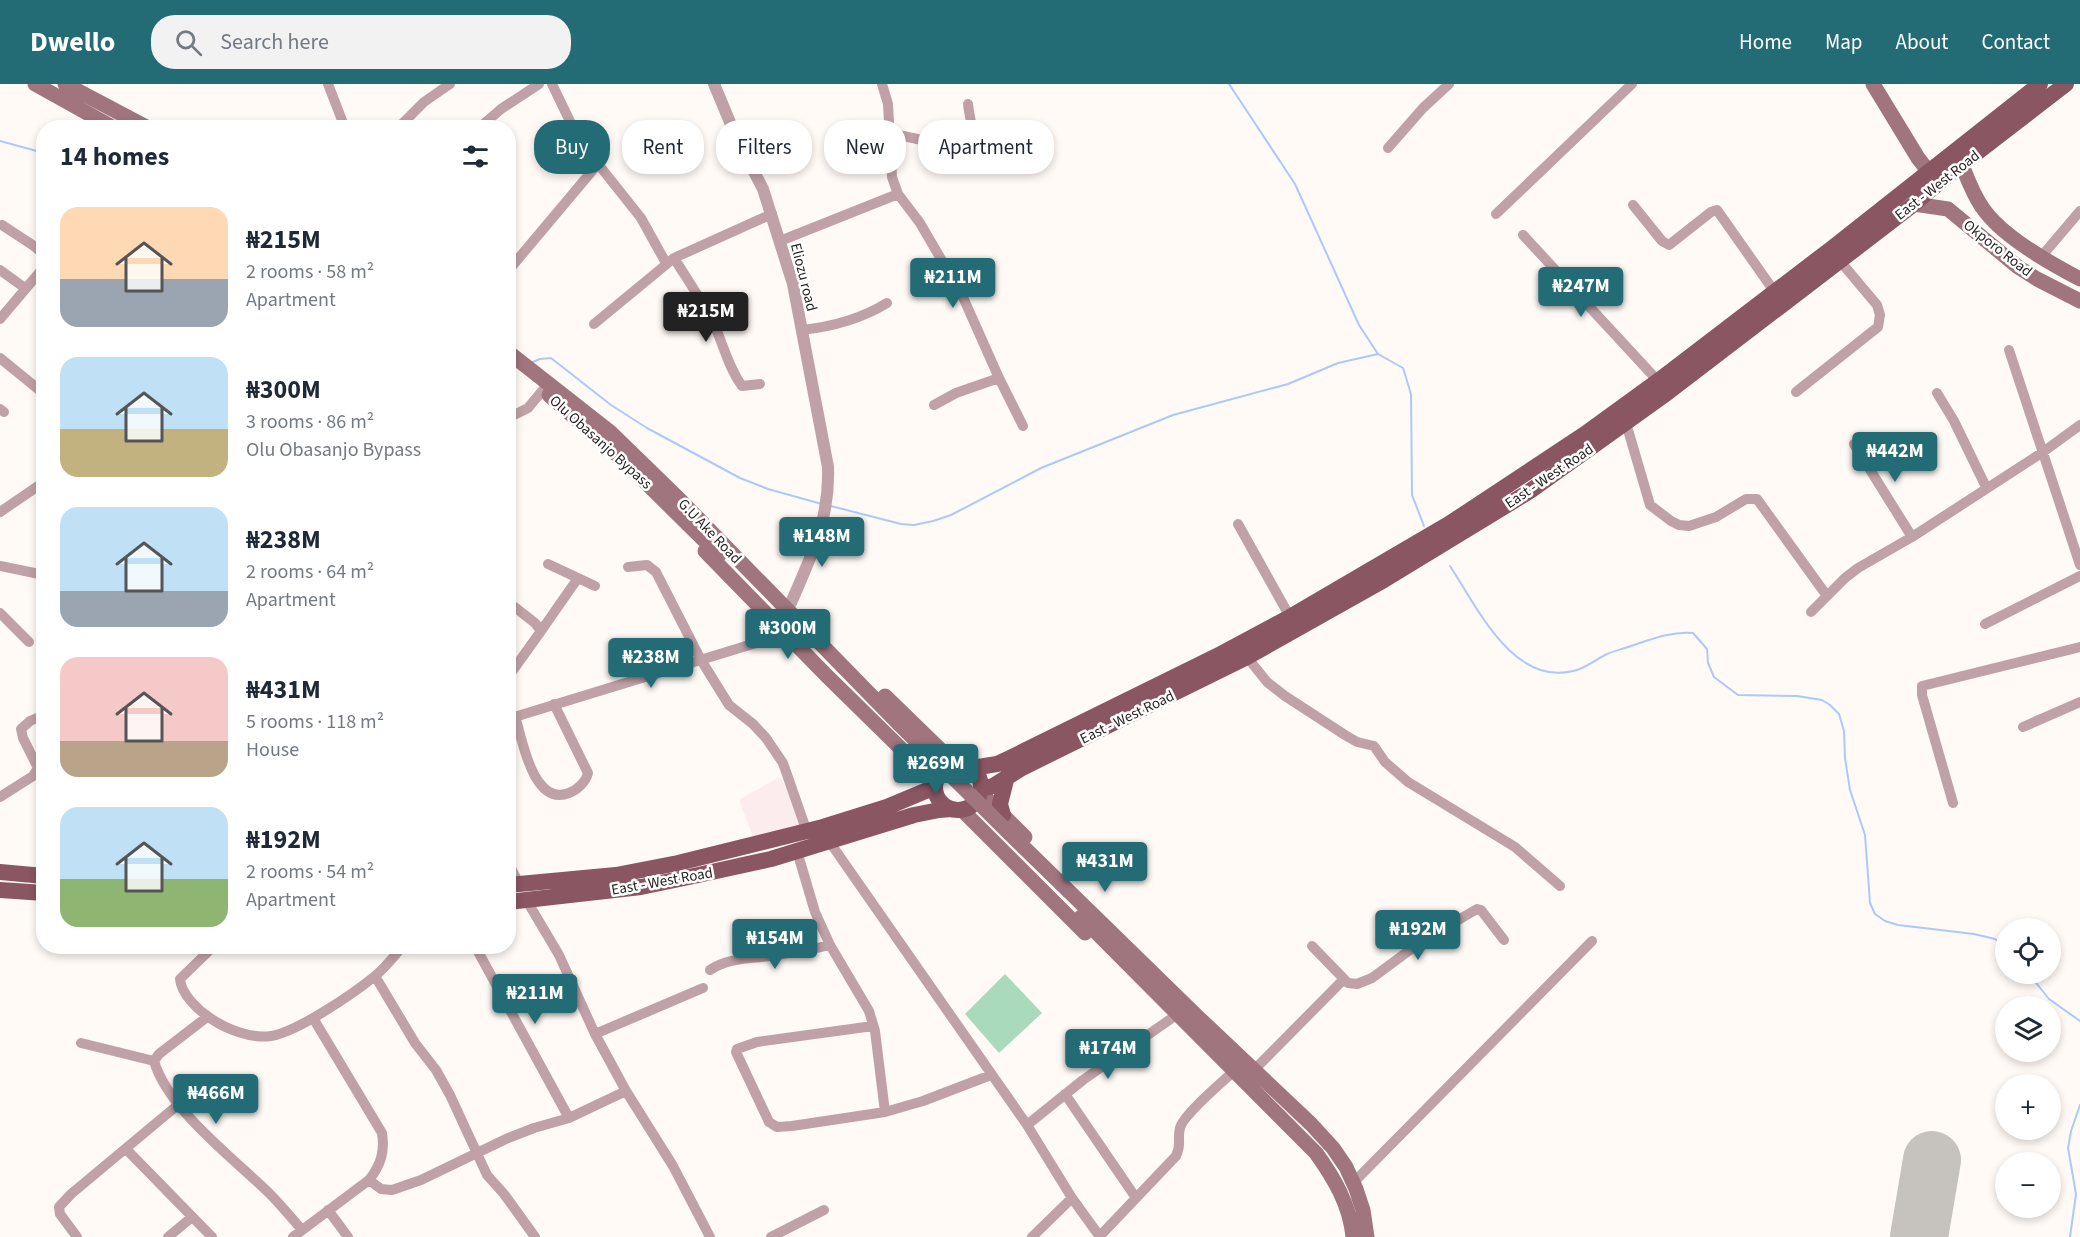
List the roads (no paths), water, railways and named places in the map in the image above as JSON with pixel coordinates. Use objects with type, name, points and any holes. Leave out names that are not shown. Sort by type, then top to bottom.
[{"type":"main road","points":[[35,84],[100,120]]},
{"type":"main road","points":[[65,84],[133,120]]},
{"type":"main road","points":[[1873,84],[1929,172]]},
{"type":"main road","name":"East - West Road","points":[[964,766],[997,764],[1217,656],[1290,617],[1449,524],[1585,434],[1658,381],[2040,84]]},
{"type":"main road","name":"East - West Road","points":[[981,791],[1247,657],[1384,580],[1521,497],[1626,423],[1840,261],[2067,84]]},
{"type":"main road","name":"Okporo Road","points":[[1962,165],[1972,192],[1981,206],[2003,229],[2042,257],[2080,279]]},
{"type":"main road","name":"Okporo Road","points":[[1914,204],[1948,209],[2018,267],[2080,301]]},
{"type":"main road","points":[[1964,221],[1981,206]]},
{"type":"main road","name":"G.U Ake Road","points":[[516,358],[610,432],[677,505]]},
{"type":"main road","name":"Olu Obasanjo Bypass","points":[[516,369],[677,505],[895,726],[1195,1023]]},
{"type":"main road","points":[[677,505],[736,549],[979,778],[981,791],[1003,815],[1144,955],[1233,1072],[1300,1137],[1329,1170],[1347,1208],[1353,1237]]},
{"type":"main road","points":[[677,505],[699,544],[720,568],[936,785]]},
{"type":"main road","points":[[964,766],[945,769],[938,778],[936,785],[940,801],[957,809],[1152,999],[1175,1016],[1195,1023],[1254,1070],[1311,1124],[1333,1148],[1353,1183],[1363,1210],[1367,1237]]},
{"type":"main road","points":[[1003,815],[1000,804],[1007,776]]},
{"type":"main road","name":"East - West Road","points":[[516,885],[616,875],[710,856],[807,832],[887,807],[936,785]]},
{"type":"main road","points":[[957,809],[975,803],[981,791]]},
{"type":"main road","name":"East - West Road","points":[[516,901],[642,887],[771,859],[914,815],[957,809]]},
{"type":"main road","points":[[0,873],[36,875]]},
{"type":"main road","points":[[0,890],[36,892]]},
{"type":"street","points":[[328,84],[342,120]]},
{"type":"street","points":[[406,120],[424,102],[450,84]]},
{"type":"street","points":[[488,120],[539,84]]},
{"type":"street","points":[[552,84],[569,120]]},
{"type":"street","name":"Eliozu road","points":[[714,84],[737,139],[763,189],[772,214],[773,226],[793,284],[825,448],[829,489],[824,521],[791,603]]},
{"type":"street","points":[[882,84],[888,104],[889,120]]},
{"type":"street","points":[[1388,148],[1423,108],[1449,84]]},
{"type":"street","points":[[1496,214],[1632,84]]},
{"type":"street","points":[[906,137],[955,147],[969,146],[972,142],[972,134],[968,104]]},
{"type":"street","points":[[516,261],[589,174]]},
{"type":"street","points":[[604,174],[641,218],[670,260],[692,284],[714,323],[736,378],[742,386],[760,384]]},
{"type":"street","points":[[892,174],[898,194],[920,223],[962,295],[1023,426]]},
{"type":"street","points":[[780,241],[898,194]]},
{"type":"street","points":[[1633,205],[1662,241],[1669,245],[1711,212],[1717,210],[1774,291]]},
{"type":"street","points":[[2042,257],[2080,211]]},
{"type":"street","points":[[594,324],[670,260],[772,214]]},
{"type":"street","points":[[2,225],[36,248]]},
{"type":"street","points":[[1523,235],[1658,381]]},
{"type":"street","points":[[1796,392],[1878,327],[1880,315],[1877,305],[1840,261]]},
{"type":"street","points":[[0,270],[25,288]]},
{"type":"street","points":[[0,319],[36,276]]},
{"type":"street","points":[[801,330],[857,318],[887,303]]},
{"type":"street","points":[[2009,350],[2080,565]]},
{"type":"street","points":[[0,358],[36,387]]},
{"type":"street","points":[[934,405],[956,393],[999,378]]},
{"type":"street","points":[[516,414],[528,408],[543,390]]},
{"type":"street","points":[[1937,393],[1954,421],[1986,487]]},
{"type":"street","points":[[1626,423],[1650,506],[1678,525],[1689,526],[1716,517],[1746,499],[1757,499],[1827,596]]},
{"type":"street","points":[[1811,612],[1858,568],[1912,537],[2043,452],[2080,425]]},
{"type":"street","points":[[1854,444],[1912,537]]},
{"type":"street","points":[[0,512],[36,487]]},
{"type":"street","points":[[1238,525],[1290,617]]},
{"type":"street","points":[[548,564],[596,586]]},
{"type":"street","points":[[628,567],[647,565],[656,572],[701,660],[729,705],[766,738],[783,764],[807,832]]},
{"type":"street","points":[[0,566],[36,573]]},
{"type":"street","points":[[1985,624],[2080,576]]},
{"type":"street","points":[[516,666],[578,578]]},
{"type":"street","points":[[516,608],[535,623],[541,631]]},
{"type":"street","points":[[0,613],[29,642]]},
{"type":"street","points":[[516,716],[785,634]]},
{"type":"street","points":[[1953,803],[1922,695],[1922,686],[2080,647]]},
{"type":"street","points":[[1247,657],[1267,682],[1285,696],[1357,742],[1374,746],[1385,762],[1408,783],[1515,847],[1560,886]]},
{"type":"street","points":[[2023,727],[2080,702]]},
{"type":"street","points":[[516,728],[530,766],[540,784],[555,794],[568,793],[582,784],[588,777],[588,773],[554,704]]},
{"type":"street","points":[[36,718],[21,729],[36,764]]},
{"type":"street","points":[[0,797],[33,776],[36,771]]},
{"type":"street","points":[[829,841],[939,996],[1100,1237],[1176,1156],[1180,1148],[1180,1126],[1190,1113],[1233,1072]]},
{"type":"street","points":[[797,851],[815,912],[830,945],[869,1011],[885,1112]]},
{"type":"street","points":[[526,900],[559,955],[595,1034],[626,1091],[673,1166],[711,1237]]},
{"type":"street","points":[[1312,946],[1344,979],[1357,984],[1371,978],[1422,941],[1477,909],[1482,910],[1504,940]]},
{"type":"street","points":[[1353,1183],[1592,941]]},
{"type":"street","points":[[710,970],[732,960],[806,951],[830,945]]},
{"type":"street","points":[[206,954],[180,979],[190,1000],[219,1025],[232,1030],[269,1037],[313,1018],[375,976],[396,954]]},
{"type":"street","points":[[479,954],[569,1118]]},
{"type":"street","points":[[375,976],[415,1043],[436,1070],[487,1175],[504,1194],[535,1237]]},
{"type":"street","points":[[1254,1070],[1344,979]]},
{"type":"street","points":[[595,1034],[703,988]]},
{"type":"street","points":[[1027,1125],[1083,1080],[1175,1016]]},
{"type":"street","points":[[154,1061],[159,1054],[207,1017]]},
{"type":"street","points":[[293,1237],[369,1180],[377,1171],[384,1147],[382,1132],[313,1018]]},
{"type":"street","points":[[873,1026],[757,1042],[737,1049],[736,1052],[768,1122],[777,1126],[792,1126],[885,1112],[923,1101],[991,1075]]},
{"type":"street","points":[[81,1043],[154,1061]]},
{"type":"street","points":[[154,1061],[161,1077],[179,1104],[201,1130],[269,1193],[302,1230]]},
{"type":"street","points":[[369,1180],[381,1190],[392,1190],[421,1180],[506,1139],[569,1118],[626,1091]]},
{"type":"street","points":[[1065,1094],[1136,1198]]},
{"type":"street","points":[[77,1237],[60,1214],[59,1207],[71,1194],[127,1150],[179,1104]]},
{"type":"street","points":[[127,1150],[212,1237]]},
{"type":"street","points":[[1032,1237],[1072,1198]]},
{"type":"street","points":[[328,1210],[348,1237]]},
{"type":"street","points":[[771,1237],[824,1210]]},
{"type":"street","points":[[168,1237],[192,1217]]},
{"type":"waterway","points":[[1229,84],[1295,184],[1359,325],[1378,354]]},
{"type":"waterway","points":[[0,141],[36,151]]},
{"type":"waterway","points":[[831,506],[901,524],[914,525],[933,521],[951,515],[1041,468],[1173,415],[1288,384],[1338,363],[1378,354],[1403,368],[1411,394],[1412,495],[1424,526]]},
{"type":"waterway","points":[[530,363],[551,358],[611,405],[647,428],[740,478],[768,489],[822,504]]},
{"type":"waterway","points":[[1450,566],[1499,640],[1532,667],[1552,672],[1573,671],[1608,654],[1654,638],[1677,633],[1693,633],[1707,649],[1708,663],[1714,677],[1738,695],[1797,696],[1822,700],[1830,705],[1839,714],[1844,731],[1850,790],[1865,835],[1870,903],[1875,914],[1885,921],[1898,925],[1974,934],[1995,939]]},
{"type":"waterway","points":[[2037,984],[2049,999],[2080,1021]]},
{"type":"waterway","points":[[2070,1237],[2076,1194],[2068,1148],[2080,1105]]}]
